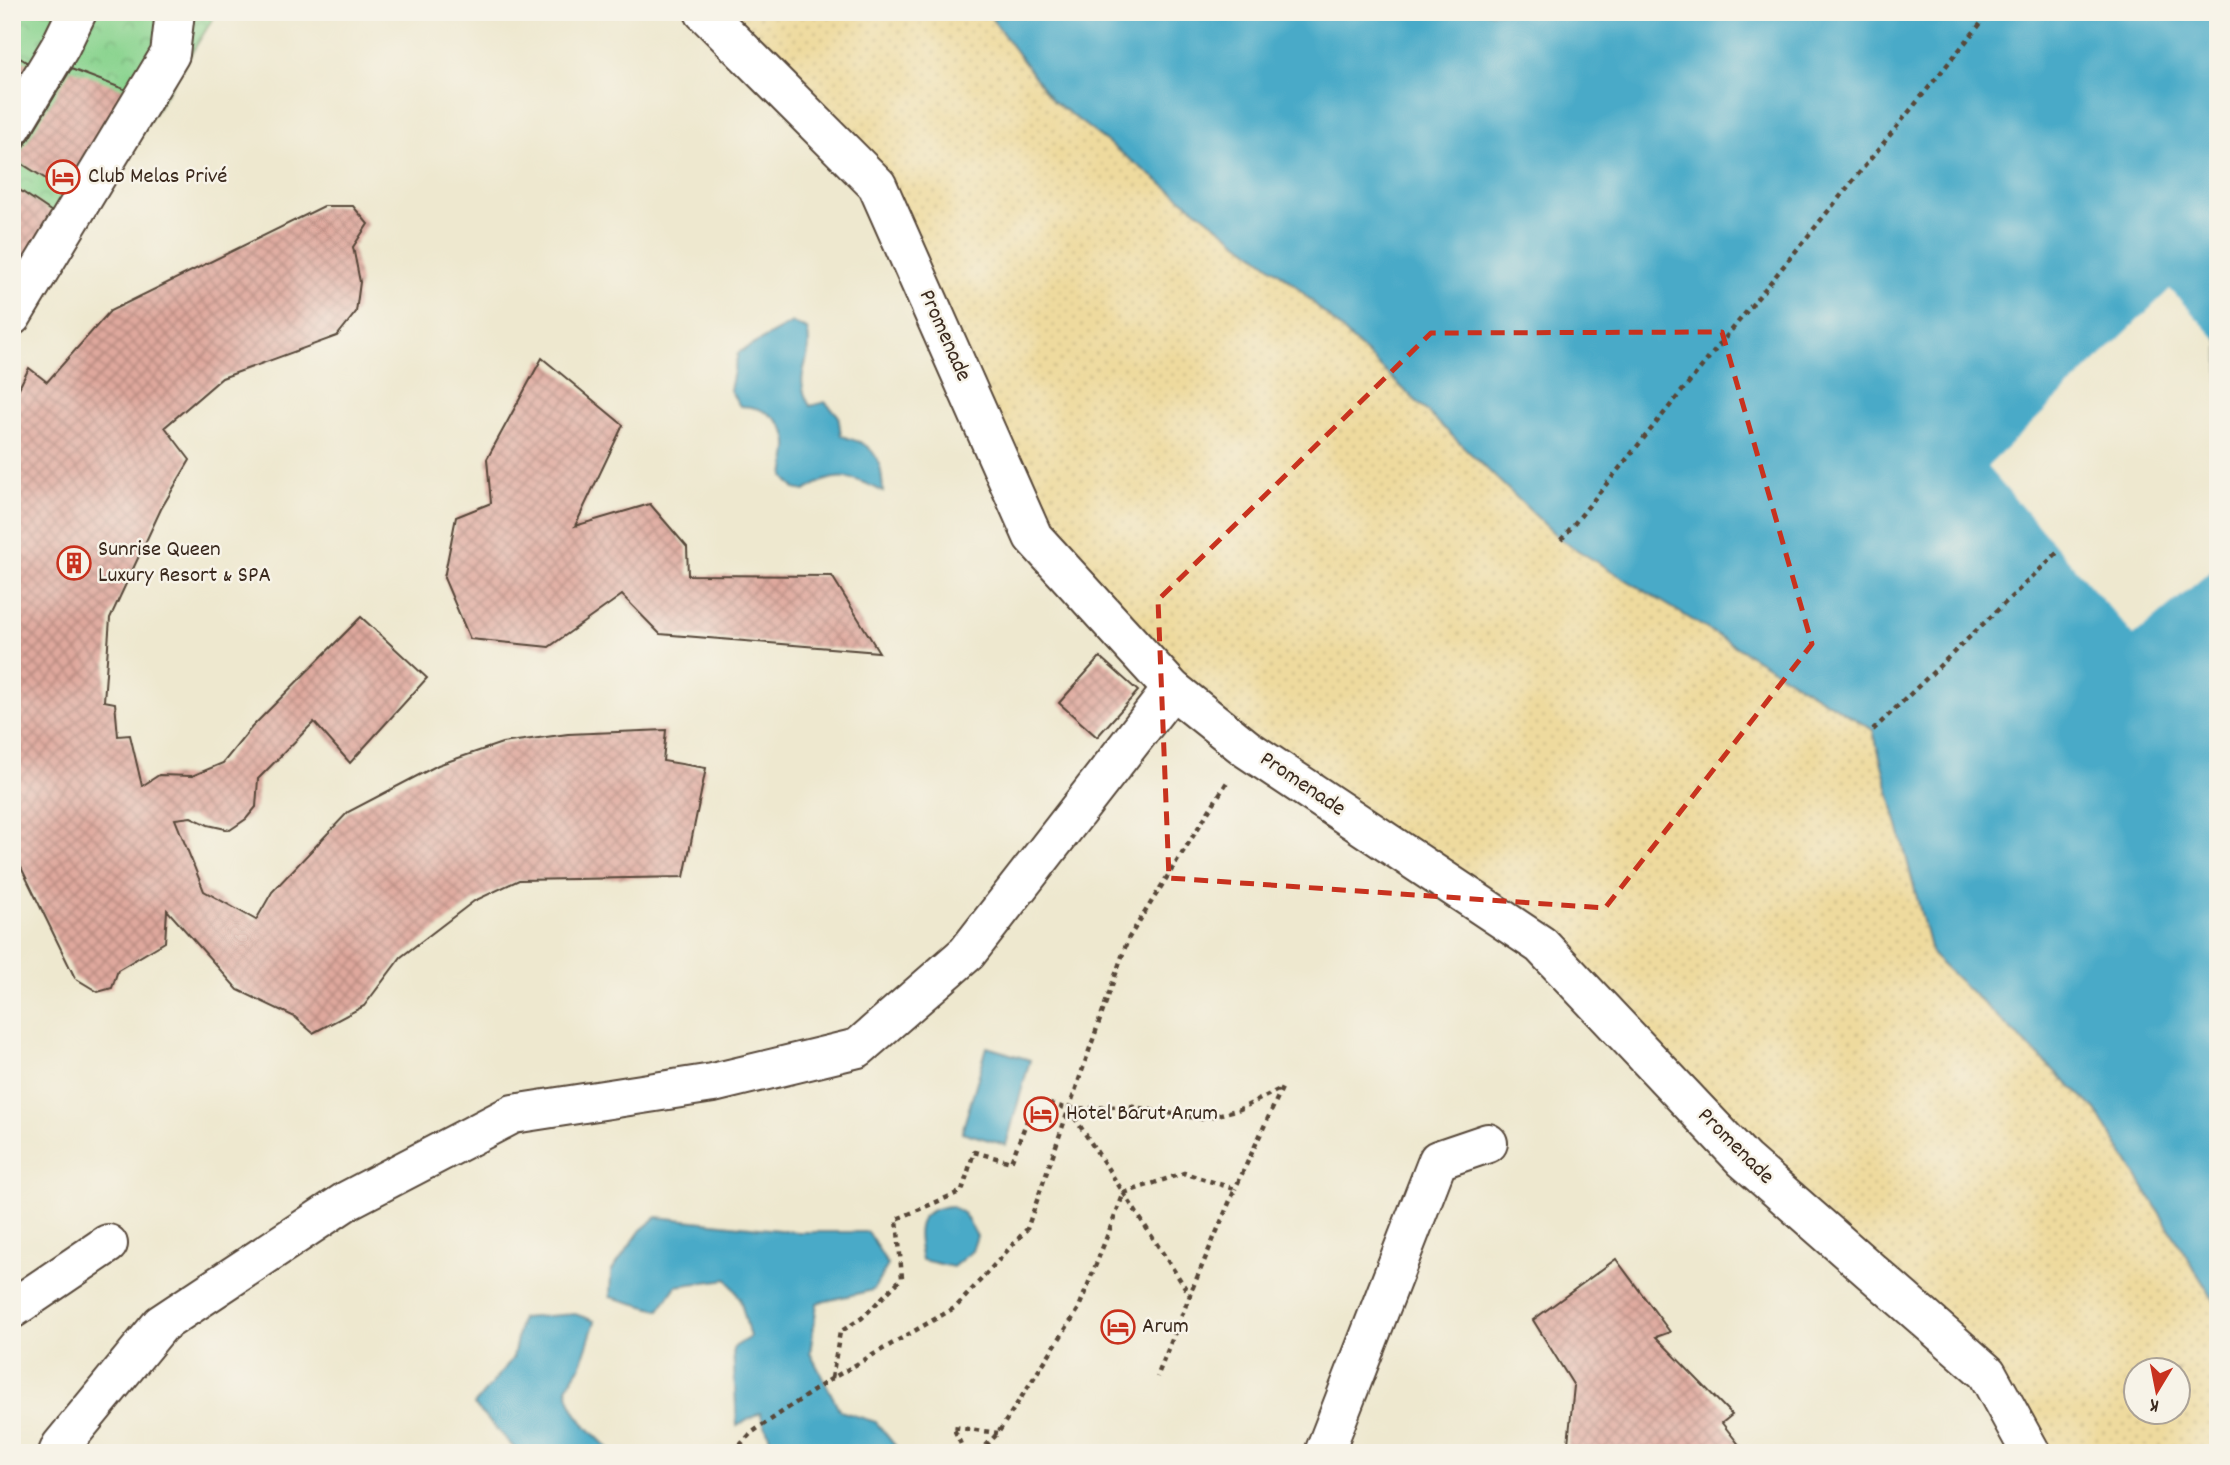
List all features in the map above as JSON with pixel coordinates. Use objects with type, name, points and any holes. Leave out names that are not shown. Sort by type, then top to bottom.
[{"type":"street","points":[[12,127],[60,47],[77,12]]},
{"type":"street","points":[[12,316],[170,54],[175,12]]},
{"type":"street","name":"Promenade","points":[[705,12],[877,185],[1033,537],[1172,689],[1247,749],[1541,945],[1744,1160],[1987,1373],[2031,1453]]},
{"type":"street","points":[[58,1453],[160,1324],[348,1200],[513,1115],[713,1083],[858,1048],[967,953],[1172,689]]},
{"type":"street","points":[[1324,1453],[1438,1160],[1488,1143]]},
{"type":"street","points":[[12,1309],[108,1244]]},
{"type":"path","points":[[1561,540],[1990,12]]},
{"type":"path","points":[[1873,730],[2060,550]]},
{"type":"path","points":[[733,1453],[751,1433],[831,1379],[957,1307],[1027,1229],[1128,939],[1247,749]]},
{"type":"path","points":[[831,1379],[840,1332],[862,1318],[902,1278],[897,1219],[962,1191],[974,1152],[1011,1162],[1035,1100],[1069,1110],[1128,1106],[1202,1119],[1240,1109],[1282,1087],[1190,1295],[1157,1377]]},
{"type":"path","points":[[1069,1110],[1190,1295]]},
{"type":"path","points":[[1124,1193],[1184,1173],[1236,1189]]},
{"type":"path","points":[[979,1453],[998,1433],[1078,1310],[1124,1193]]},
{"type":"path","points":[[965,1453],[953,1427],[998,1433]]},
{"type":"highlighted area","points":[[1722,332],[1812,644],[1605,908],[1169,878],[1158,600],[1431,333]]},
{"type":"sand","points":[[704,12],[987,12],[1052,100],[1294,284],[1561,540],[1873,730],[1932,955],[2096,1110],[2218,1307],[2218,1453],[2031,1453],[1987,1373],[1541,945],[1247,749],[1033,537],[877,185]]},
{"type":"green space","name":"Club Melas Privé","points":[[12,12],[217,12],[12,341]]},
{"type":"water","points":[[987,12],[2218,12],[2218,1307],[2096,1110],[1932,955],[1873,730],[1561,540],[1294,284],[1052,100]]},
{"type":"water","points":[[792,323],[807,329],[809,340],[802,384],[810,406],[825,402],[838,415],[841,435],[862,443],[873,452],[881,471],[883,492],[863,482],[844,478],[826,480],[805,491],[795,489],[784,477],[788,449],[785,431],[774,417],[766,412],[740,406],[730,390],[738,353]]},
{"type":"water","points":[[987,1047],[1030,1060],[1006,1145],[962,1132]]},
{"type":"water","points":[[951,1206],[964,1214],[977,1236],[972,1251],[953,1267],[922,1260],[918,1240],[920,1223],[930,1212]]},
{"type":"water","points":[[657,1217],[798,1232],[868,1232],[888,1265],[873,1290],[817,1303],[810,1353],[840,1411],[876,1422],[901,1453],[776,1453],[760,1413],[737,1426],[733,1348],[750,1337],[740,1298],[727,1279],[676,1286],[659,1310],[610,1297],[611,1272],[641,1230]]},
{"type":"water","points":[[575,1314],[595,1321],[580,1367],[567,1387],[569,1397],[584,1423],[614,1453],[519,1453],[474,1405],[513,1358],[521,1318]]},
{"type":"pier","points":[[2170,289],[2218,341],[2218,565],[2134,636],[1987,467]]},
{"type":"building","points":[[12,53],[36,68],[12,105]]},
{"type":"building","points":[[71,69],[137,94],[73,196],[16,160]]},
{"type":"building","points":[[12,185],[61,218],[12,287]]},
{"type":"building","name":"Sunrise Queen Luxury Resort & SPA","points":[[324,206],[353,206],[368,224],[353,247],[360,282],[356,312],[337,336],[222,378],[165,427],[190,460],[161,509],[110,618],[104,701],[115,703],[118,736],[130,735],[142,786],[159,775],[192,776],[223,763],[252,727],[361,617],[427,678],[350,763],[314,722],[258,779],[256,807],[246,819],[230,830],[208,825],[191,817],[175,819],[204,891],[256,920],[272,892],[348,812],[438,765],[502,743],[568,734],[666,730],[663,761],[706,768],[684,877],[519,880],[474,901],[401,957],[364,1006],[313,1033],[295,1017],[238,990],[167,910],[165,942],[118,970],[112,988],[98,992],[75,978],[14,853],[12,402],[29,368],[47,382],[110,311]]},
{"type":"building","points":[[542,358],[623,425],[575,526],[650,504],[687,547],[688,575],[832,576],[879,652],[660,634],[622,595],[549,647],[470,639],[444,578],[456,517],[491,503],[487,459]]},
{"type":"building","points":[[1100,657],[1138,691],[1097,737],[1059,703]]},
{"type":"building","points":[[1616,1259],[1670,1332],[1656,1337],[1732,1415],[1722,1423],[1740,1446],[1728,1453],[1567,1453],[1574,1386],[1533,1320]]},
{"type":"place","name":"Club Melas Privé","points":[[63,177]]},
{"type":"place","name":"Sunrise Queen Luxury Resort & SPA","points":[[74,563]]},
{"type":"place","name":"Hotel Barut Arum","points":[[1041,1114]]},
{"type":"place","name":"Arum","points":[[1118,1327]]}]
